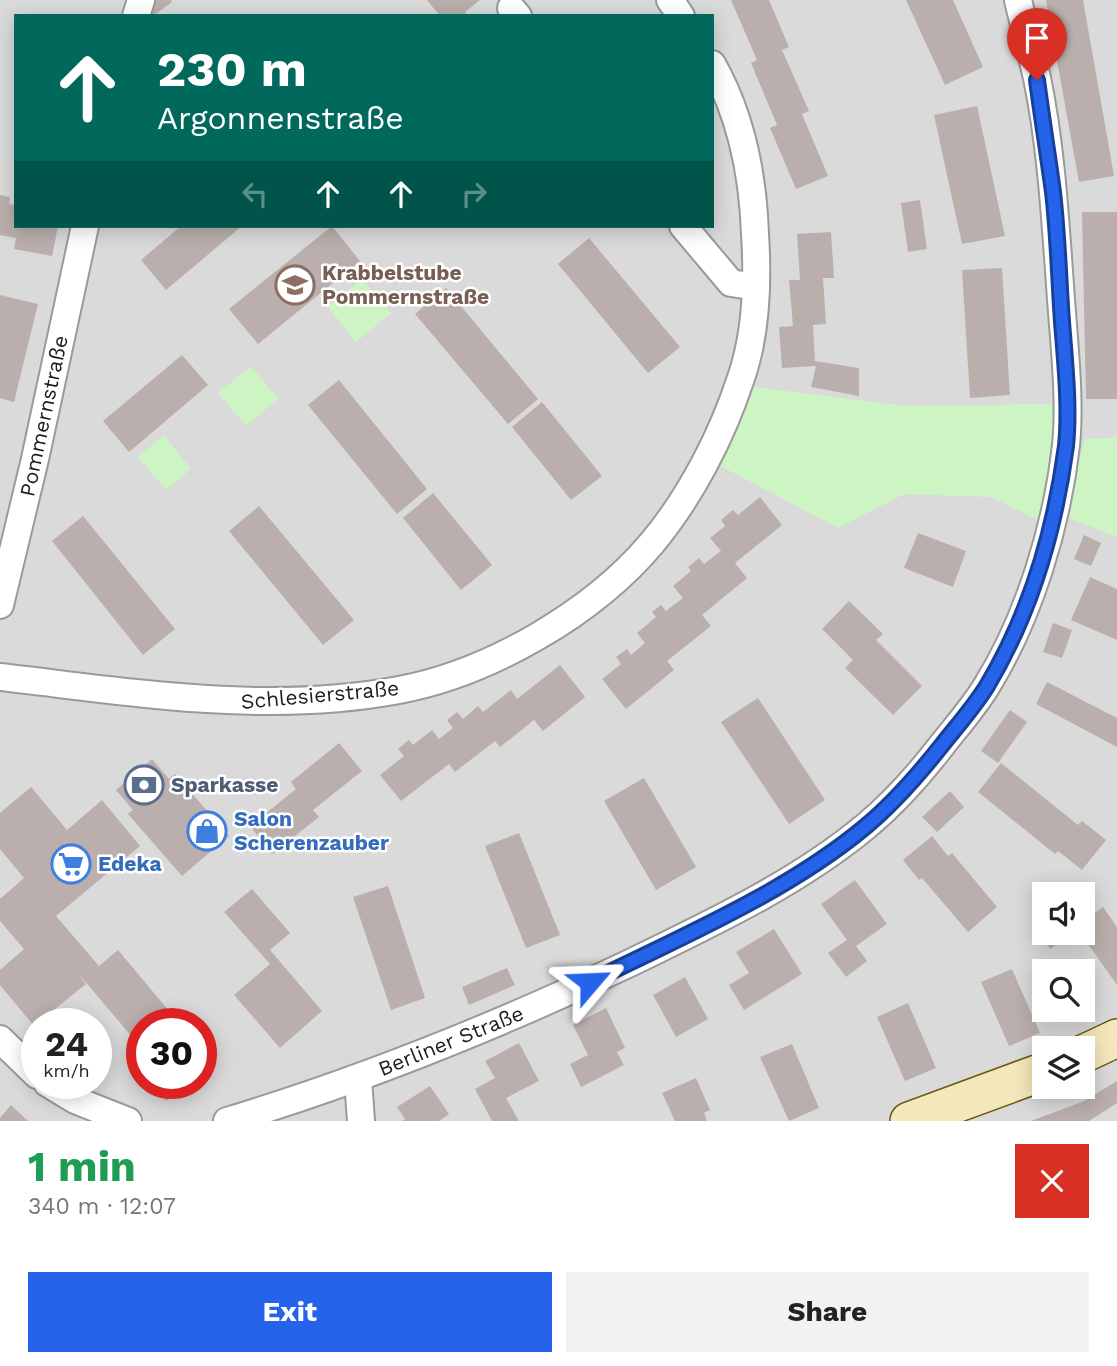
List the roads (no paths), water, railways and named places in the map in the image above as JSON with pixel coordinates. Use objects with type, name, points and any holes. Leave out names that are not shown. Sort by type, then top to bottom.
[{"type":"street","name":"Berliner Straße","points":[[227,1121],[358,1079],[541,1005],[732,912],[808,867],[864,828],[895,800],[926,766],[985,688],[1025,606],[1049,539],[1066,444],[1064,349],[1053,195],[1037,80],[1018,0]]},
{"type":"street","name":"Schlesierstraße","points":[[0,677],[228,702],[344,697],[400,690],[447,677],[492,660],[573,613],[618,578],[652,543],[675,511],[720,433],[742,376],[752,330],[756,287],[754,206],[749,170],[739,129],[714,69]]},
{"type":"street","name":"Pommernstraße","points":[[0,605],[35,459],[85,228]]},
{"type":"street","points":[[685,228],[731,283],[756,287]]},
{"type":"street","points":[[1095,1048],[1117,1038]]},
{"type":"street","points":[[0,1039],[21,1059]]},
{"type":"street","points":[[909,1121],[1032,1076]]},
{"type":"street","points":[[358,1079],[361,1121]]},
{"type":"street","points":[[73,1099],[128,1121]]},
{"type":"place","name":"Krabbelstube Pommernstraße","points":[[295,285]]},
{"type":"place","name":"Sparkasse","points":[[144,785]]},
{"type":"place","name":"Salon Scherenzauber","points":[[207,831]]},
{"type":"place","name":"Edeka","points":[[71,864]]}]
